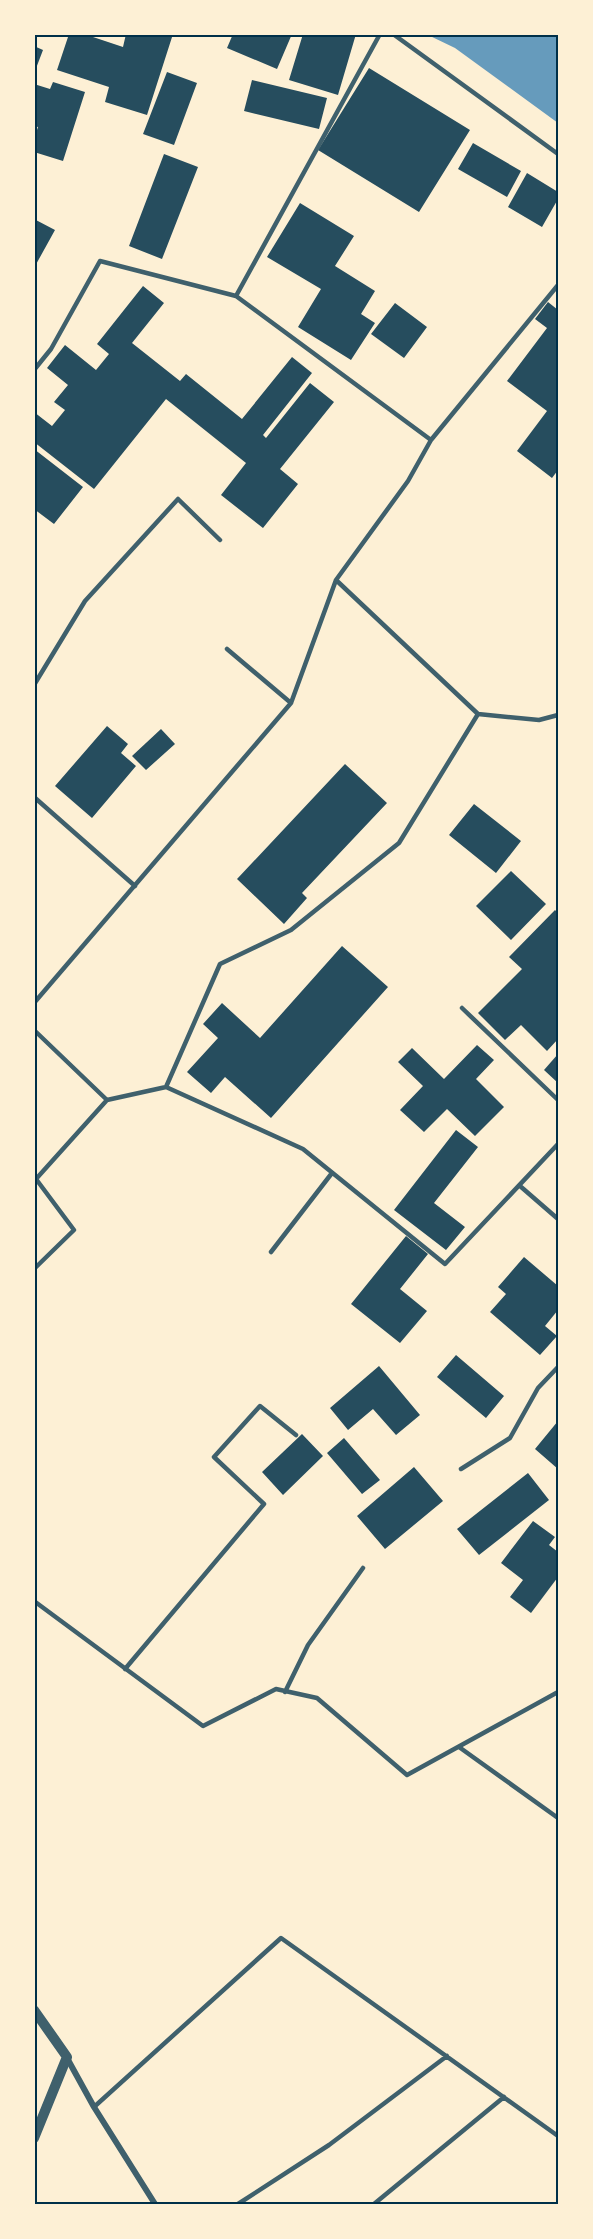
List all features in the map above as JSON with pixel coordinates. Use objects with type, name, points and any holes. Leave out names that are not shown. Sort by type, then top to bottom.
[{"type":"street","points":[[34,2010],[67,2057],[94,2107],[155,2205]]},
{"type":"street","points":[[34,2138],[67,2057]]},
{"type":"lane","points":[[236,296],[380,34]]},
{"type":"lane","points":[[393,34],[558,154]]},
{"type":"lane","points":[[34,370],[51,349],[100,261],[236,296],[431,440]]},
{"type":"lane","points":[[34,1002],[291,703],[336,580],[408,481],[431,440],[558,285]]},
{"type":"lane","points":[[34,685],[85,602],[178,499],[220,540]]},
{"type":"lane","points":[[336,580],[478,714],[539,720],[558,715]]},
{"type":"lane","points":[[226,649],[291,703]]},
{"type":"lane","points":[[166,1087],[220,964],[291,930],[399,843],[478,714]]},
{"type":"lane","points":[[34,797],[135,885]]},
{"type":"lane","points":[[462,1008],[558,1100]]},
{"type":"lane","points":[[34,1030],[107,1100]]},
{"type":"lane","points":[[34,1269],[74,1230],[36,1179],[107,1100],[166,1087],[303,1149],[445,1264],[558,1144]]},
{"type":"lane","points":[[271,1252],[332,1173]]},
{"type":"lane","points":[[520,1186],[558,1219]]},
{"type":"lane","points":[[461,1469],[510,1438],[538,1388],[558,1367]]},
{"type":"lane","points":[[125,1670],[264,1504],[214,1457],[260,1406],[296,1435]]},
{"type":"lane","points":[[285,1692],[308,1645],[363,1568]]},
{"type":"lane","points":[[34,1601],[203,1726],[276,1689],[317,1698],[407,1775],[558,1692]]},
{"type":"lane","points":[[459,1747],[558,1818]]},
{"type":"lane","points":[[94,2107],[281,1938],[558,2136]]},
{"type":"lane","points":[[238,2205],[329,2145],[447,2056]]},
{"type":"lane","points":[[374,2205],[504,2097]]},
{"type":"water","points":[[428,35],[558,35],[558,123],[455,48]]},
{"type":"building","points":[[69,34],[84,34],[123,47],[126,34],[173,34],[147,115],[105,102],[109,87],[57,70]]},
{"type":"building","points":[[233,34],[292,34],[277,69],[227,48]]},
{"type":"building","points":[[303,34],[356,34],[338,95],[289,80]]},
{"type":"building","points":[[34,46],[43,50],[35,71],[34,71]]},
{"type":"building","points":[[369,68],[470,130],[419,212],[318,150]]},
{"type":"building","points":[[167,72],[197,83],[174,145],[143,134]]},
{"type":"building","points":[[252,80],[327,98],[319,129],[244,111]]},
{"type":"building","points":[[53,82],[85,92],[63,161],[34,152],[34,139],[38,127],[34,126],[34,84],[50,89]]},
{"type":"building","points":[[473,143],[521,171],[507,197],[458,169]]},
{"type":"building","points":[[164,154],[198,167],[162,259],[129,246]]},
{"type":"building","points":[[527,173],[558,192],[558,199],[542,227],[508,207]]},
{"type":"building","points":[[300,203],[354,236],[335,266],[375,291],[361,314],[375,323],[351,360],[298,327],[321,289],[267,257]]},
{"type":"building","points":[[34,219],[55,230],[34,268]]},
{"type":"building","points":[[143,286],[164,303],[132,343],[180,381],[186,374],[242,419],[292,357],[312,373],[263,435],[266,438],[310,383],[334,402],[280,469],[298,484],[263,528],[221,495],[246,463],[166,399],[94,489],[34,442],[34,412],[52,426],[65,410],[54,402],[68,385],[47,368],[65,345],[96,370],[109,354],[97,344]]},
{"type":"building","points":[[548,302],[558,310],[558,470],[552,478],[517,451],[547,411],[507,381],[547,328],[535,319]]},
{"type":"building","points":[[395,303],[427,327],[404,358],[371,334]]},
{"type":"building","points":[[34,449],[83,487],[54,524],[34,509]]},
{"type":"building","points":[[107,726],[128,744],[121,753],[136,766],[92,818],[55,786]]},
{"type":"building","points":[[161,729],[175,744],[146,770],[132,756]]},
{"type":"building","points":[[345,764],[387,803],[302,893],[307,898],[284,924],[237,879]]},
{"type":"building","points":[[474,804],[521,841],[496,873],[449,835]]},
{"type":"building","points":[[511,871],[546,904],[511,940],[476,906]]},
{"type":"building","points":[[555,910],[558,913],[558,1039],[547,1051],[521,1025],[505,1040],[478,1013],[522,969],[509,957]]},
{"type":"building","points":[[342,946],[388,987],[271,1118],[225,1077],[211,1093],[187,1072],[218,1038],[203,1024],[222,1003],[260,1038]]},
{"type":"building","points":[[477,1045],[494,1060],[476,1079],[504,1107],[475,1136],[447,1109],[424,1132],[400,1110],[423,1086],[398,1062],[412,1048],[444,1079]]},
{"type":"building","points":[[558,1054],[558,1083],[544,1070]]},
{"type":"building","points":[[456,1130],[478,1147],[434,1203],[465,1227],[446,1250],[394,1210]]},
{"type":"building","points":[[406,1236],[428,1254],[400,1289],[427,1311],[400,1343],[351,1304]]},
{"type":"building","points":[[524,1257],[558,1286],[558,1310],[545,1326],[557,1336],[540,1355],[490,1312],[506,1294],[498,1287]]},
{"type":"building","points":[[456,1355],[504,1396],[486,1418],[437,1377]]},
{"type":"building","points":[[379,1366],[420,1415],[396,1435],[373,1409],[348,1430],[330,1408]]},
{"type":"building","points":[[558,1421],[558,1469],[535,1449]]},
{"type":"building","points":[[302,1434],[323,1456],[283,1495],[262,1472]]},
{"type":"building","points":[[344,1438],[380,1480],[362,1494],[327,1453]]},
{"type":"building","points":[[414,1467],[443,1501],[385,1549],[357,1516]]},
{"type":"building","points":[[528,1473],[549,1500],[479,1555],[457,1529]]},
{"type":"building","points":[[533,1521],[555,1537],[549,1545],[558,1552],[558,1577],[531,1613],[510,1597],[523,1580],[501,1563]]}]
